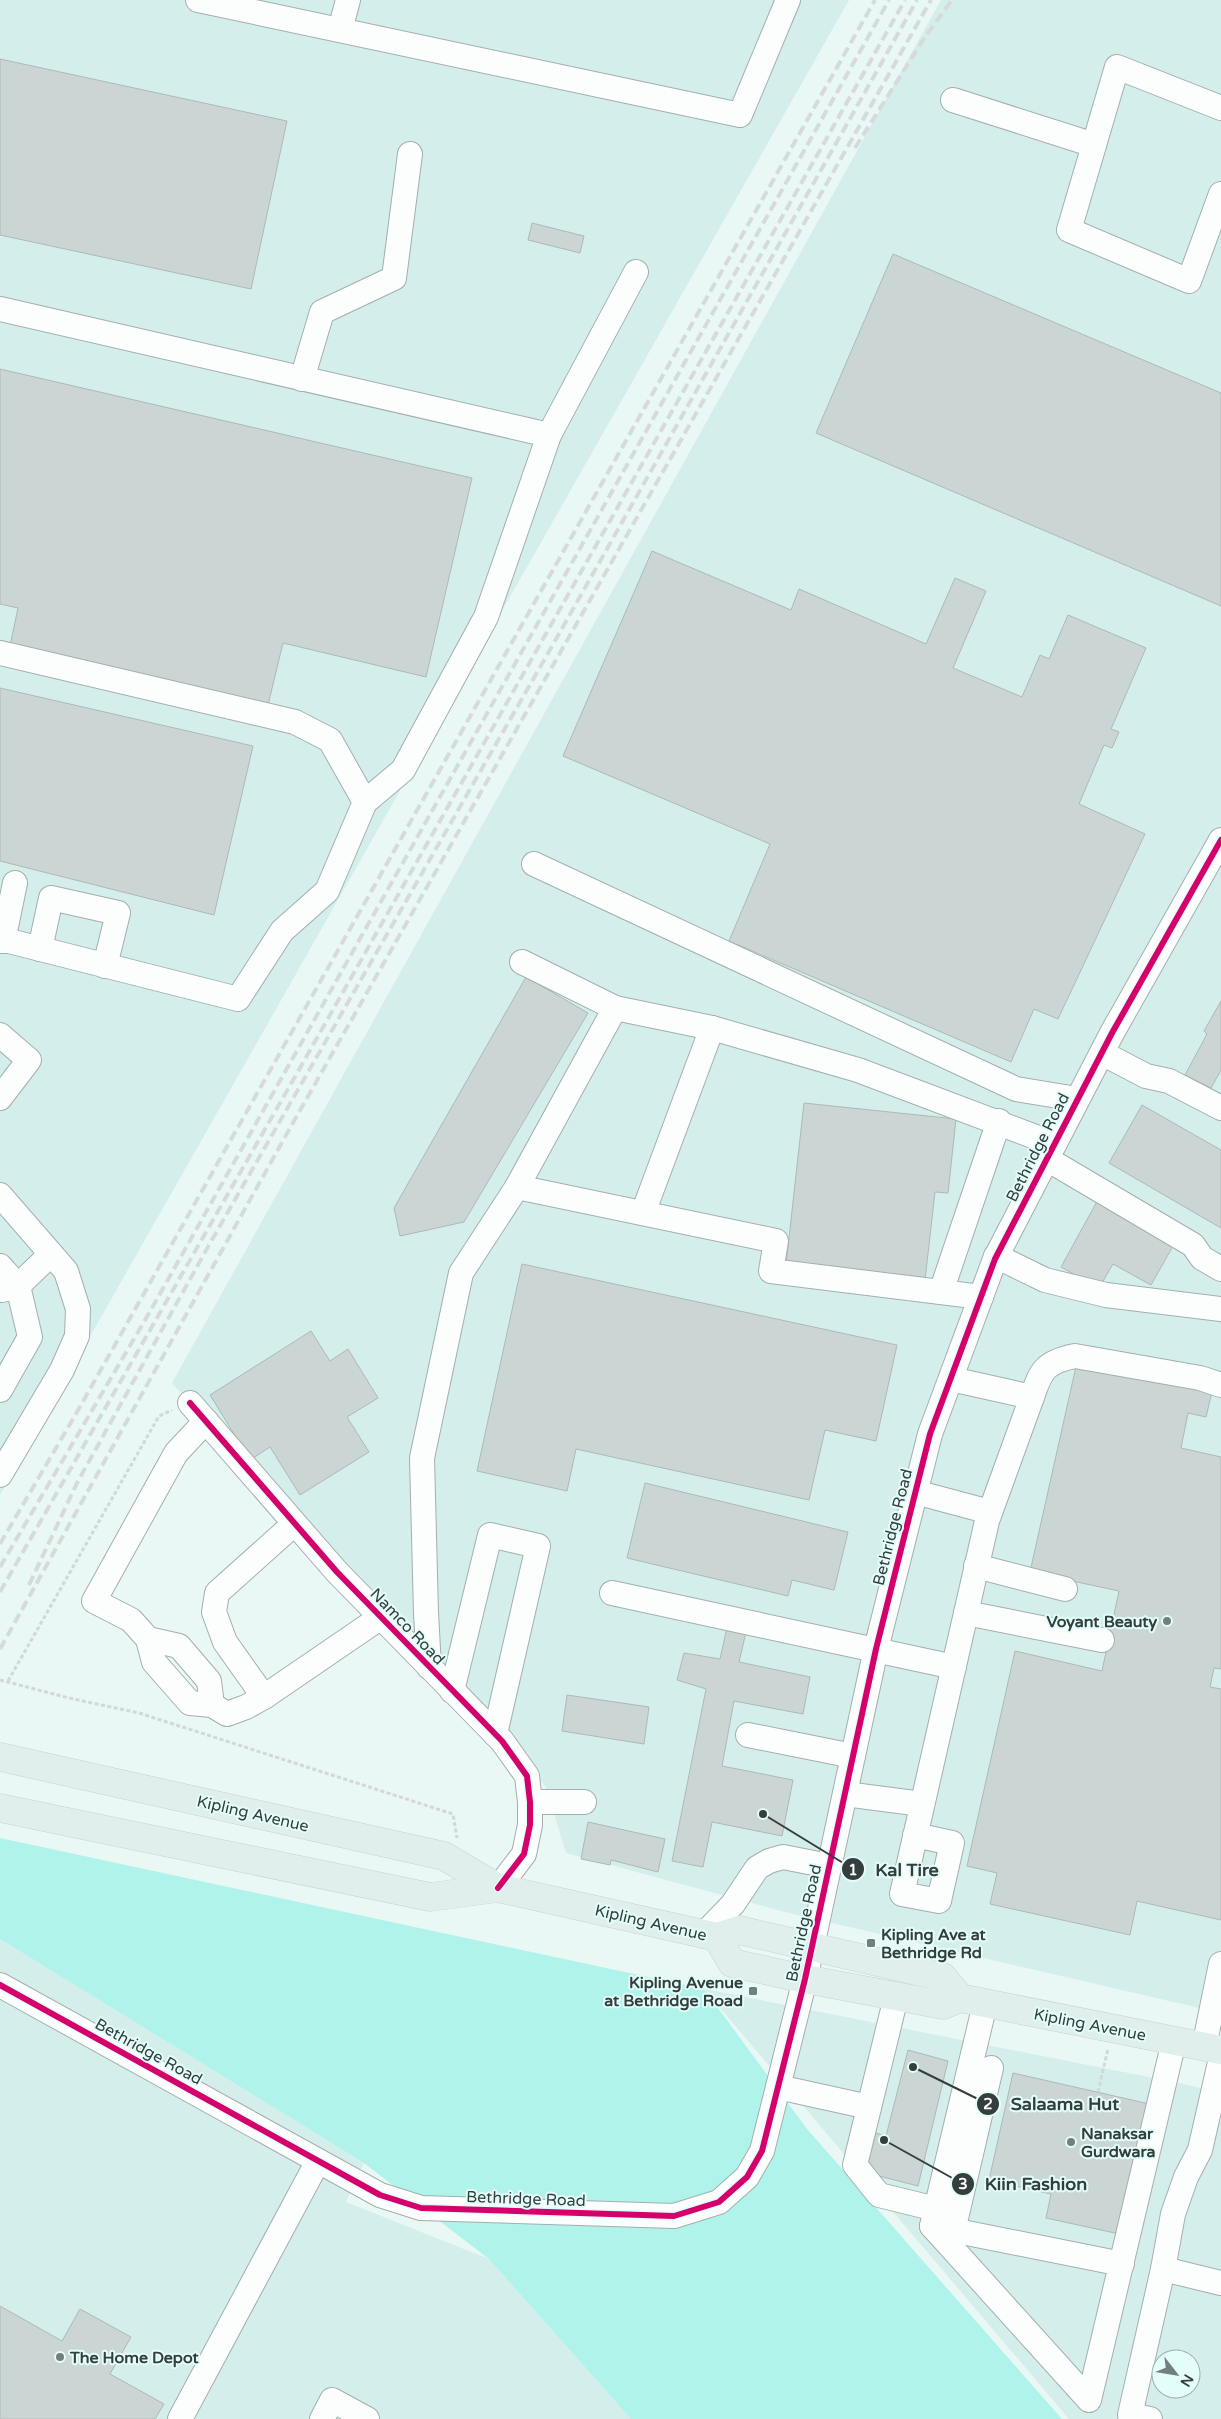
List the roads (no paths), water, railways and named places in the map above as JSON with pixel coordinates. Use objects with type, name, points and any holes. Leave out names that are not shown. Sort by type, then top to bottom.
[{"type":"main road","name":"Kipling Avenue","points":[[0,1757],[444,1856],[498,1888],[711,1935],[739,1930],[944,1977],[972,2001]]},
{"type":"main road","name":"Kipling Avenue","points":[[0,1808],[430,1897],[498,1888]]},
{"type":"main road","name":"Kipling Avenue","points":[[711,1935],[732,1963],[805,1980],[943,2006],[972,2001],[1174,2041],[1215,2052]]},
{"type":"street","points":[[198,0],[740,115],[788,0]]},
{"type":"street","points":[[340,30],[348,0]]},
{"type":"street","points":[[1221,108],[1117,67],[1069,230],[1189,281],[1221,194]]},
{"type":"street","points":[[953,100],[1094,145]]},
{"type":"street","points":[[302,379],[322,312],[394,278],[410,154]]},
{"type":"street","points":[[15,884],[2,941],[238,999],[282,931],[327,891],[365,802],[403,770],[486,617],[550,435],[636,272]]},
{"type":"street","points":[[0,309],[550,435]]},
{"type":"street","points":[[0,653],[295,722],[330,740],[365,802]]},
{"type":"street","name":"Bethridge Road","points":[[0,1985],[380,2195],[421,2208],[674,2216],[719,2202],[748,2177],[762,2151],[805,1980],[876,1649],[930,1434],[996,1256],[1102,1053],[1213,873],[1221,840]]},
{"type":"street","points":[[534,864],[1016,1089],[1077,1099]]},
{"type":"street","points":[[40,949],[51,898],[118,913],[106,966]]},
{"type":"street","points":[[522,962],[615,1008],[712,1028],[858,1070],[999,1121],[1051,1152],[1193,1245],[1202,1258],[1221,1269]]},
{"type":"street","points":[[430,1667],[426,1612],[422,1458],[461,1273],[518,1187],[615,1008]]},
{"type":"street","points":[[643,1213],[712,1028]]},
{"type":"street","points":[[0,1035],[29,1060],[0,1098]]},
{"type":"street","points":[[1102,1053],[1146,1076],[1169,1081],[1221,1108]]},
{"type":"street","points":[[941,1292],[999,1121]]},
{"type":"street","points":[[518,1187],[776,1241],[771,1271],[980,1297]]},
{"type":"street","points":[[0,1195],[66,1271],[78,1309],[77,1336],[62,1370],[1,1472]]},
{"type":"street","points":[[9,1289],[51,1254]]},
{"type":"street","points":[[996,1256],[1045,1280],[1106,1295],[1221,1309]]},
{"type":"street","points":[[0,1266],[30,1337],[0,1390]]},
{"type":"street","points":[[915,1835],[990,1512],[1041,1371],[1057,1359],[1075,1356],[1200,1378],[1221,1385]]},
{"type":"street","points":[[951,1379],[1032,1397]]},
{"type":"street","name":"Namco Road","points":[[190,1402],[294,1524],[495,1734],[526,1776],[530,1802],[530,1825],[524,1854],[498,1888]]},
{"type":"street","points":[[206,1421],[176,1453],[94,1601],[131,1620],[148,1639],[179,1646],[209,1681],[220,1710],[246,1707],[264,1697],[381,1617]]},
{"type":"street","points":[[915,1492],[990,1512]]},
{"type":"street","points":[[264,1697],[225,1642],[214,1612],[217,1593],[294,1524]]},
{"type":"street","points":[[452,1691],[490,1535],[538,1546],[495,1734]]},
{"type":"street","points":[[976,1566],[1065,1589]]},
{"type":"street","points":[[612,1593],[954,1667]]},
{"type":"street","points":[[966,1613],[1102,1640]]},
{"type":"street","points":[[748,1735],[853,1756]]},
{"type":"street","points":[[845,1794],[922,1804]]},
{"type":"street","points":[[530,1802],[584,1802]]},
{"type":"street","points":[[711,1935],[758,1868],[769,1861],[784,1857],[829,1866]]},
{"type":"street","points":[[1150,2419],[1130,2414],[1174,2214],[1186,2178],[1200,2150],[1215,2052],[1221,1964]]},
{"type":"street","points":[[896,1997],[855,2164],[879,2195],[940,2222],[1122,2264]]},
{"type":"street","points":[[972,2001],[940,2222],[1089,2400],[1174,2041]]},
{"type":"street","points":[[940,2222],[991,2068]]},
{"type":"street","points":[[778,2087],[869,2107]]},
{"type":"street","points":[[180,2419],[318,2161]]},
{"type":"street","points":[[1163,2269],[1221,2283]]},
{"type":"street","points":[[322,2419],[332,2400],[367,2419]]},
{"type":"railway","points":[[0,1544],[77,1412],[875,0]]},
{"type":"railway","points":[[0,1567],[148,1315],[889,0]]},
{"type":"railway","points":[[0,1592],[296,1075],[905,0]]},
{"type":"railway","points":[[29,1585],[77,1483],[209,1245],[551,648],[917,0]]},
{"type":"railway","points":[[0,1649],[290,1128],[931,0]]},
{"type":"railway","points":[[855,148],[925,37],[952,0]]},
{"type":"place","name":"Voyant Beauty","points":[[1167,1621]]},
{"type":"place","name":"Kal Tire","points":[[763,1814]]},
{"type":"place","name":"Kipling Ave at Bethridge Rd","points":[[871,1943]]},
{"type":"place","name":"Kipling Avenue at Bethridge Road","points":[[753,1991]]},
{"type":"place","name":"Salaama Hut","points":[[913,2067]]},
{"type":"place","name":"Kiin Fashion","points":[[884,2140]]},
{"type":"place","name":"Nanaksar Gurdwara","points":[[1071,2142]]},
{"type":"place","name":"The Home Depot","points":[[60,2357]]}]
